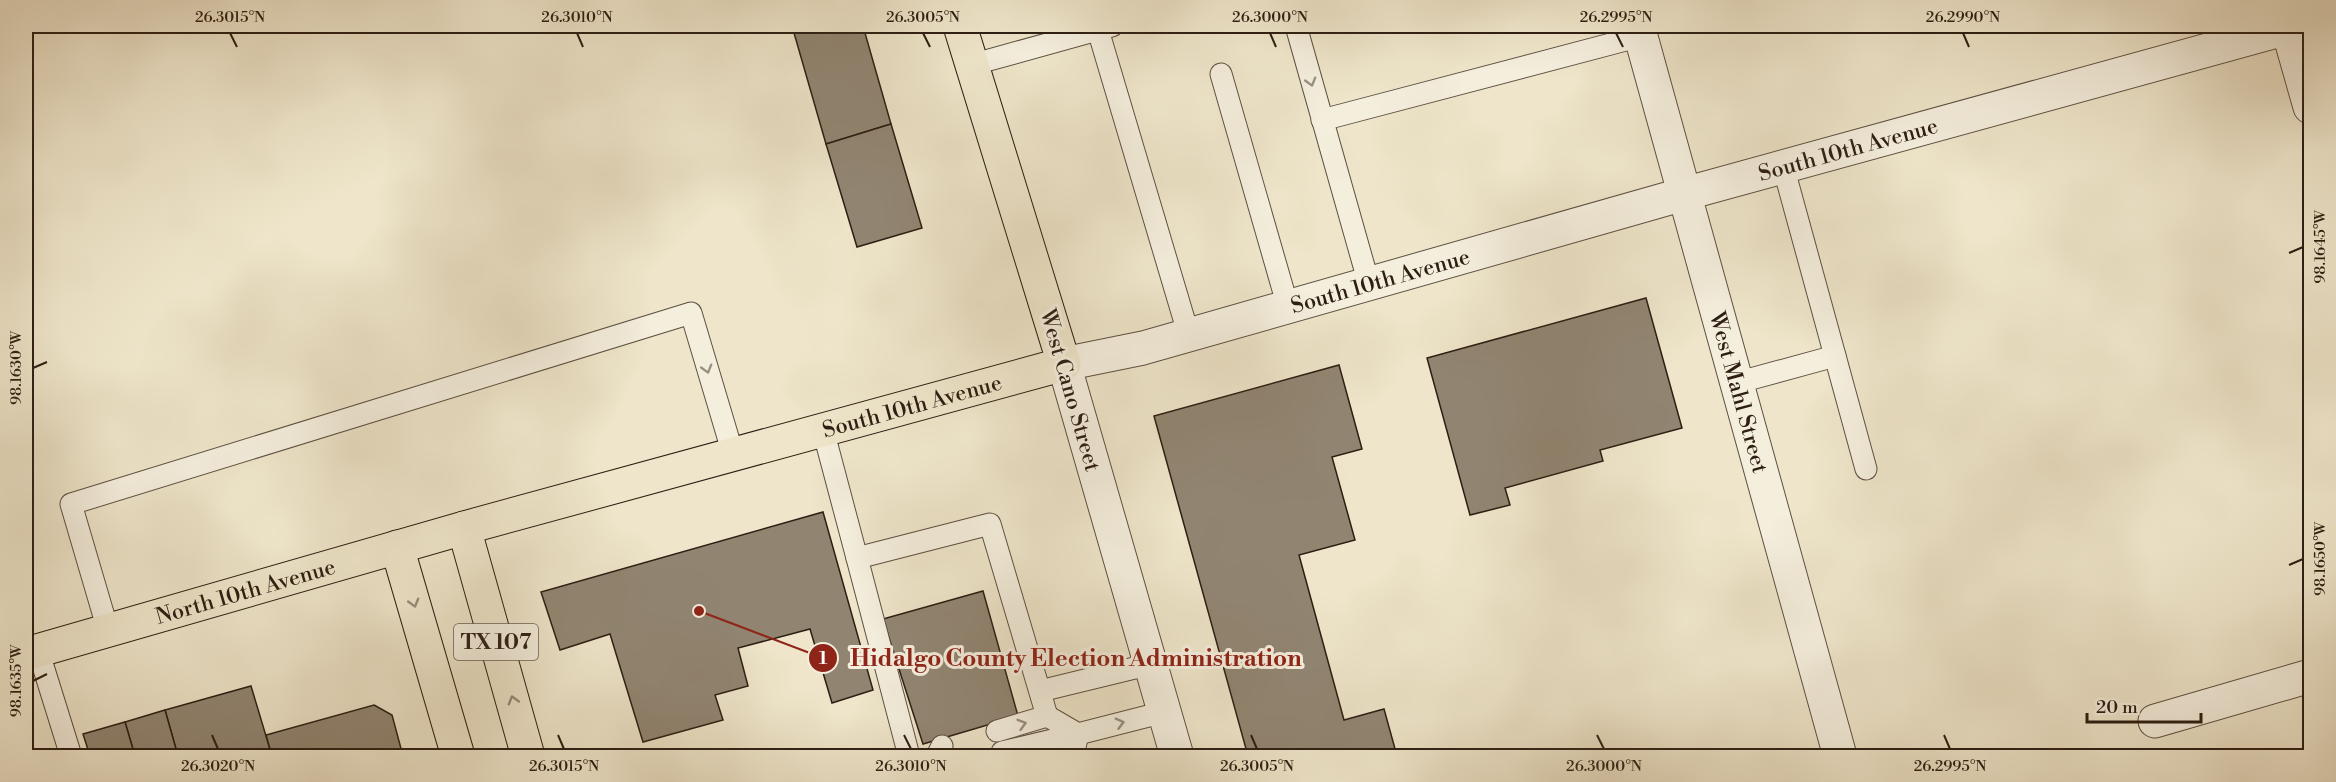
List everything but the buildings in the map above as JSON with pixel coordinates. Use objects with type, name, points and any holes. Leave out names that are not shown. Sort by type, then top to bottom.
[{"type":"main road","name":"West Cano Street","points":[[960,26],[1064,364]]},
{"type":"main road","name":"South 10th Avenue","points":[[464,528],[1064,364]]},
{"type":"main road","name":"North 10th Avenue","points":[[32,652],[464,528]]},
{"type":"main road","name":"TX 107","points":[[464,528],[528,756]]},
{"type":"main road","name":"TX 107","points":[[397,547],[458,756]]},
{"type":"street","points":[[2290,26],[2310,107]]},
{"type":"street","name":"South 10th Avenue","points":[[1064,364],[1189,336],[1783,166],[2290,26]]},
{"type":"street","name":"West Mahl Street","points":[[1640,31],[1840,756]]},
{"type":"street","name":"West Cano Street","points":[[1064,364],[1177,756]]},
{"type":"street","points":[[2155,721],[2310,676]]},
{"type":"lane","points":[[1296,26],[1369,284]]},
{"type":"lane","points":[[971,64],[1105,28],[1189,336]]},
{"type":"lane","points":[[1322,120],[1640,31]]},
{"type":"lane","points":[[1221,74],[1288,307]]},
{"type":"lane","points":[[1783,166],[1866,469]]},
{"type":"lane","points":[[108,630],[71,504],[691,313],[733,454]]},
{"type":"lane","points":[[1737,383],[1835,356]]},
{"type":"lane","points":[[823,430],[909,756]]},
{"type":"lane","points":[[856,558],[990,524],[1047,716],[1078,734]]},
{"type":"lane","points":[[32,652],[71,756]]},
{"type":"lane","points":[[1040,692],[1150,664]]},
{"type":"lane","points":[[1002,752],[1164,712]]},
{"type":"lane","points":[[997,731],[1047,716]]},
{"type":"lane","points":[[1073,756],[1078,734]]},
{"type":"place","name":"Hidalgo County Election Administration","points":[[699,611]]}]
